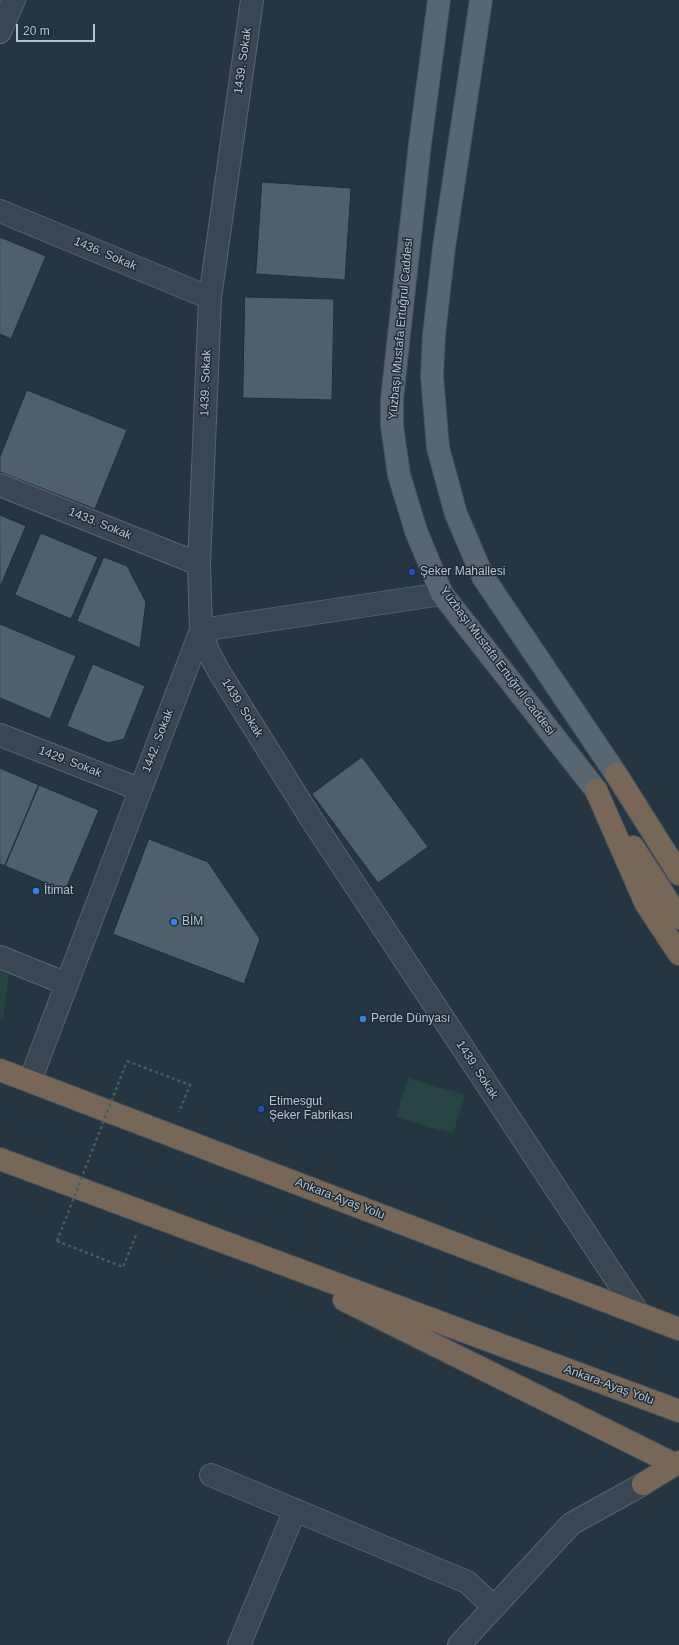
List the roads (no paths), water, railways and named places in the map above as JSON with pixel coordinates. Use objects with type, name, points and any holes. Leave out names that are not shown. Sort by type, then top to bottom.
[{"type":"highway","points":[[616,774],[679,850]]},
{"type":"highway","points":[[616,774],[679,874]]},
{"type":"highway","points":[[596,790],[679,918]]},
{"type":"highway","points":[[596,790],[646,904],[679,954]]},
{"type":"highway","name":"Ankara-Ayaş Yolu","points":[[0,1070],[637,1311],[679,1329]]},
{"type":"highway","name":"Ankara-Ayaş Yolu","points":[[0,1159],[679,1411]]},
{"type":"highway","points":[[243,1249],[677,1464]]},
{"type":"highway","points":[[643,1484],[677,1464]]},
{"type":"main road","name":"Yüzbaşı Mustafa Ertuğrul Caddesi","points":[[439,0],[419,152],[392,399],[392,426],[396,457],[406,499],[416,531],[442,594],[596,790]]},
{"type":"main road","points":[[481,0],[444,247],[434,335],[432,376],[438,448],[456,514],[483,577],[616,774]]},
{"type":"street","points":[[0,32],[14,0]]},
{"type":"street","name":"1439. Sokak","points":[[252,0],[210,298],[199,564],[201,630],[208,652],[218,670],[310,817],[637,1311]]},
{"type":"street","name":"1436. Sokak","points":[[0,211],[210,298]]},
{"type":"street","name":"1433. Sokak","points":[[0,485],[199,564]]},
{"type":"street","points":[[201,630],[442,594]]},
{"type":"street","name":"1442. Sokak","points":[[30,1081],[139,789],[201,630]]},
{"type":"street","name":"1429. Sokak","points":[[0,735],[139,789]]},
{"type":"street","points":[[0,957],[67,984]]},
{"type":"street","points":[[211,1475],[467,1582],[494,1607]]},
{"type":"street","points":[[459,1645],[572,1524],[643,1484]]},
{"type":"street","points":[[239,1645],[295,1510]]},
{"type":"place","name":"Şeker Mahallesi","points":[[412,572]]},
{"type":"place","name":"İtimat","points":[[36,891]]},
{"type":"place","name":"BİM","points":[[174,922]]},
{"type":"place","name":"Perde Dünyası","points":[[363,1019]]},
{"type":"place","name":"Etimesgut Şeker Fabrikası","points":[[261,1109]]}]
